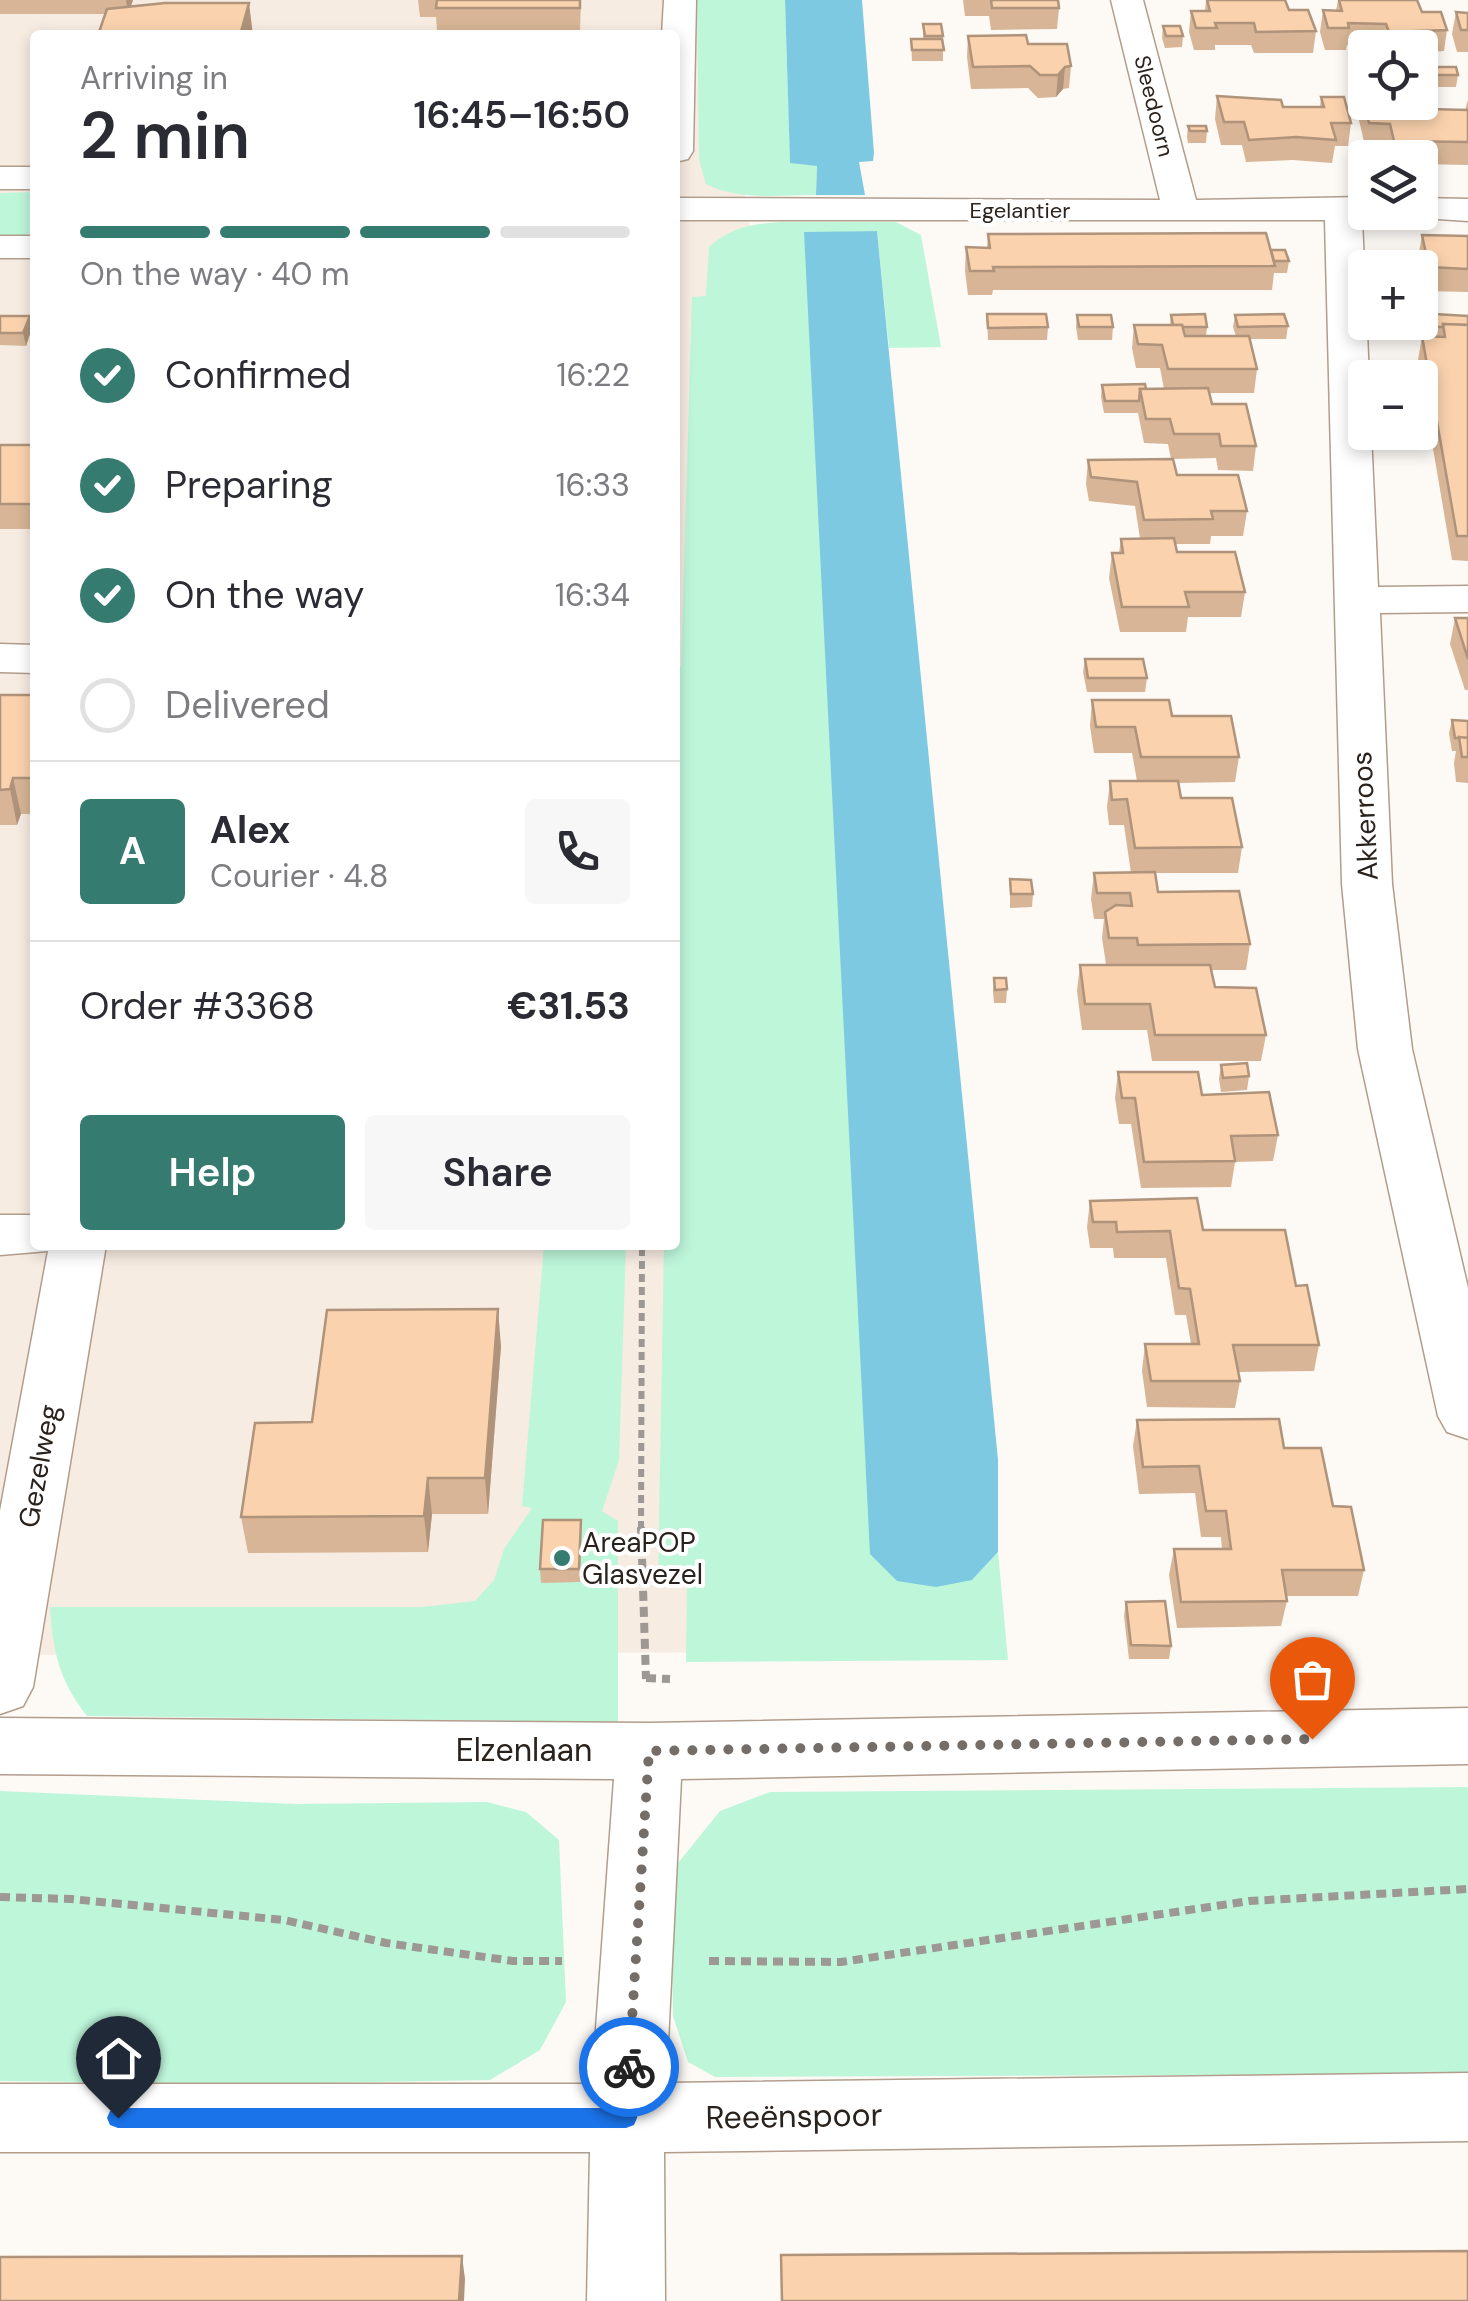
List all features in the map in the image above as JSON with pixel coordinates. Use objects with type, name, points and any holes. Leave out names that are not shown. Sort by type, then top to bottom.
[{"type":"street","points":[[679,30],[680,0]]},
{"type":"street","name":"Sleedoorn","points":[[1127,0],[1181,211]]},
{"type":"street","points":[[0,178],[30,178]]},
{"type":"street","name":"Egelantier","points":[[680,209],[1348,208]]},
{"type":"street","points":[[1438,209],[1468,210]]},
{"type":"street","name":"Akkerroos","points":[[1354,230],[1359,700],[1367,884],[1385,1048],[1468,1416]]},
{"type":"street","points":[[0,247],[30,246]]},
{"type":"street","points":[[1360,600],[1468,599]]},
{"type":"street","points":[[0,658],[30,658]]},
{"type":"street","points":[[0,1236],[30,1236]]},
{"type":"street","name":"Gezelweg","points":[[0,1687],[77,1250]]},
{"type":"street","name":"Elzenlaan","points":[[0,1746],[649,1751],[1468,1736]]},
{"type":"street","points":[[626,2301],[626,2118],[649,1751]]},
{"type":"street","name":"Reeënspoor","points":[[0,2118],[626,2118],[1468,2107]]},
{"type":"path","points":[[642,1250],[639,1481],[649,1751]]},
{"type":"path","points":[[0,1897],[71,1898],[284,1920],[386,1942],[513,1960],[841,1962],[1249,1900],[1468,1888]]},
{"type":"shaded area","points":[[0,0],[740,0],[742,173],[754,259],[764,1652],[0,1655]]},
{"type":"green space","points":[[697,0],[785,0],[790,162],[817,166],[816,195],[746,195],[706,184],[699,160]]},
{"type":"green space","points":[[30,192],[30,240],[0,240],[0,193]]},
{"type":"green space","points":[[896,222],[921,235],[941,347],[889,348],[877,231],[804,233],[972,1580],[998,1552],[1008,1660],[686,1662],[687,1580],[658,1580],[664,1250],[680,1250],[680,666],[692,297],[706,296],[709,247],[725,235],[761,224]]},
{"type":"green space","points":[[544,1250],[626,1250],[619,1460],[602,1511],[618,1521],[618,1722],[87,1716],[59,1665],[50,1607],[422,1607],[475,1601],[494,1580],[504,1549],[532,1508],[522,1506]]},
{"type":"green space","points":[[1468,1787],[1468,2074],[715,2077],[688,2062],[673,2016],[670,1873],[720,1811],[770,1792]]},
{"type":"green space","points":[[0,1791],[296,1804],[487,1802],[526,1812],[559,1840],[566,2002],[540,2050],[490,2080],[262,2084],[0,2081]]},
{"type":"water","points":[[785,0],[862,0],[874,153],[873,161],[859,162],[865,195],[816,195],[817,166],[790,163]]},
{"type":"water","points":[[877,231],[998,1460],[998,1552],[972,1580],[936,1587],[897,1581],[870,1554],[804,232]]},
{"type":"building","points":[[437,0],[580,0],[580,8],[436,8]]},
{"type":"building","points":[[991,0],[1058,0],[1059,8],[992,8]]},
{"type":"building","points":[[1207,0],[1285,0],[1289,10],[1308,10],[1316,31],[1256,32],[1254,23],[1215,23],[1217,28],[1196,28],[1191,11],[1210,11]]},
{"type":"building","points":[[1339,0],[1417,0],[1422,12],[1441,12],[1447,30],[1388,30],[1386,24],[1348,23],[1349,28],[1328,28],[1323,10],[1342,11]]},
{"type":"building","points":[[165,3],[249,3],[241,30],[100,30],[107,9]]},
{"type":"building","points":[[1456,12],[1468,13],[1468,30],[1461,30]]},
{"type":"building","points":[[923,24],[941,24],[943,36],[925,36]]},
{"type":"building","points":[[1163,26],[1180,26],[1183,36],[1166,36]]},
{"type":"building","points":[[1026,35],[1028,44],[1067,44],[1071,66],[1058,75],[1040,75],[1030,66],[973,67],[968,36]]},
{"type":"building","points":[[911,39],[942,39],[944,50],[912,50]]},
{"type":"building","points":[[1438,67],[1456,67],[1458,75],[1438,75]]},
{"type":"building","points":[[1217,96],[1281,100],[1283,107],[1324,107],[1321,97],[1344,97],[1351,123],[1331,123],[1336,140],[1249,140],[1244,122],[1224,122]]},
{"type":"building","points":[[1438,109],[1468,110],[1468,142],[1394,140],[1390,124],[1368,120],[1438,120]]},
{"type":"building","points":[[1188,126],[1206,126],[1207,131],[1190,131]]},
{"type":"building","points":[[1266,233],[1275,266],[993,267],[994,271],[970,271],[966,247],[990,248],[988,234]]},
{"type":"building","points":[[1422,235],[1468,236],[1468,269],[1438,267],[1438,250],[1425,250]]},
{"type":"building","points":[[1271,250],[1285,250],[1289,261],[1274,261]]},
{"type":"building","points":[[987,314],[1046,314],[1048,327],[988,328]]},
{"type":"building","points":[[1205,314],[1207,327],[1173,325],[1171,315]]},
{"type":"building","points":[[1284,314],[1288,326],[1238,327],[1235,315]]},
{"type":"building","points":[[1438,314],[1468,316],[1468,325],[1438,327]]},
{"type":"building","points":[[1077,315],[1111,315],[1113,327],[1079,327]]},
{"type":"building","points":[[0,316],[30,316],[23,333],[0,333]]},
{"type":"building","points":[[1443,324],[1468,325],[1468,536],[1457,536],[1438,427],[1438,360],[1426,360],[1423,340],[1445,337]]},
{"type":"building","points":[[1134,325],[1182,325],[1185,336],[1249,336],[1257,369],[1168,369],[1162,345],[1138,344]]},
{"type":"building","points":[[1145,384],[1146,389],[1140,389],[1139,401],[1105,401],[1102,385]]},
{"type":"building","points":[[1208,388],[1212,404],[1246,404],[1256,446],[1221,446],[1219,434],[1174,434],[1170,419],[1146,419],[1140,389]]},
{"type":"building","points":[[0,445],[30,445],[30,504],[0,504]]},
{"type":"building","points":[[1173,459],[1177,475],[1238,475],[1247,511],[1211,511],[1213,519],[1144,520],[1137,482],[1091,477],[1088,460]]},
{"type":"building","points":[[1174,538],[1177,552],[1235,552],[1245,592],[1185,592],[1189,607],[1122,607],[1112,553],[1123,553],[1121,539]]},
{"type":"building","points":[[1455,618],[1468,618],[1468,659]]},
{"type":"building","points":[[1085,659],[1143,659],[1147,678],[1088,678]]},
{"type":"building","points":[[0,695],[30,695],[30,778],[13,778],[10,789],[0,790]]},
{"type":"building","points":[[1092,700],[1169,700],[1172,716],[1231,716],[1239,757],[1141,757],[1135,727],[1096,727]]},
{"type":"building","points":[[1452,720],[1468,721],[1468,738],[1455,738]]},
{"type":"building","points":[[1459,737],[1468,738],[1468,757],[1462,757]]},
{"type":"building","points":[[1110,781],[1178,781],[1181,798],[1232,798],[1242,847],[1135,848],[1127,799],[1112,800]]},
{"type":"building","points":[[1155,872],[1158,892],[1239,891],[1250,944],[1138,945],[1137,938],[1109,938],[1105,912],[1116,905],[1132,906],[1130,893],[1097,893],[1094,873]]},
{"type":"building","points":[[1010,879],[1031,880],[1033,894],[1011,894]]},
{"type":"building","points":[[1080,965],[1210,965],[1215,987],[1256,988],[1266,1035],[1155,1035],[1150,1004],[1085,1004]]},
{"type":"building","points":[[994,978],[1006,978],[1007,989],[995,990]]},
{"type":"building","points":[[1247,1063],[1249,1076],[1223,1078],[1221,1065]]},
{"type":"building","points":[[1118,1072],[1198,1072],[1202,1095],[1269,1092],[1278,1135],[1231,1136],[1235,1161],[1144,1162],[1135,1098],[1122,1098]]},
{"type":"building","points":[[1197,1198],[1203,1230],[1285,1230],[1296,1286],[1307,1285],[1319,1345],[1233,1345],[1240,1381],[1151,1381],[1145,1344],[1199,1344],[1190,1289],[1179,1288],[1170,1231],[1117,1232],[1116,1222],[1093,1222],[1090,1201]]},
{"type":"building","points":[[498,1309],[485,1478],[428,1478],[424,1516],[241,1517],[255,1423],[312,1422],[327,1310]]},
{"type":"building","points":[[1279,1419],[1284,1448],[1321,1448],[1333,1506],[1351,1507],[1364,1570],[1282,1570],[1287,1601],[1181,1602],[1174,1549],[1231,1549],[1226,1511],[1206,1511],[1199,1466],[1143,1467],[1137,1420]]},
{"type":"building","name":"AreaPOP Glasvezel","points":[[543,1520],[581,1520],[579,1569],[540,1569]]},
{"type":"building","points":[[1165,1601],[1171,1646],[1131,1645],[1126,1602]]},
{"type":"building","points":[[1468,2251],[1468,2301],[782,2301],[781,2255]]},
{"type":"building","points":[[462,2256],[459,2301],[0,2301],[0,2257]]},
{"type":"way so far","points":[[629,2067],[649,1751],[1312,1739]]},
{"type":"place","name":"AreaPOP Glasvezel","points":[[562,1558]]},
{"type":"route","points":[[118,2118],[626,2118],[629,2067]]}]
